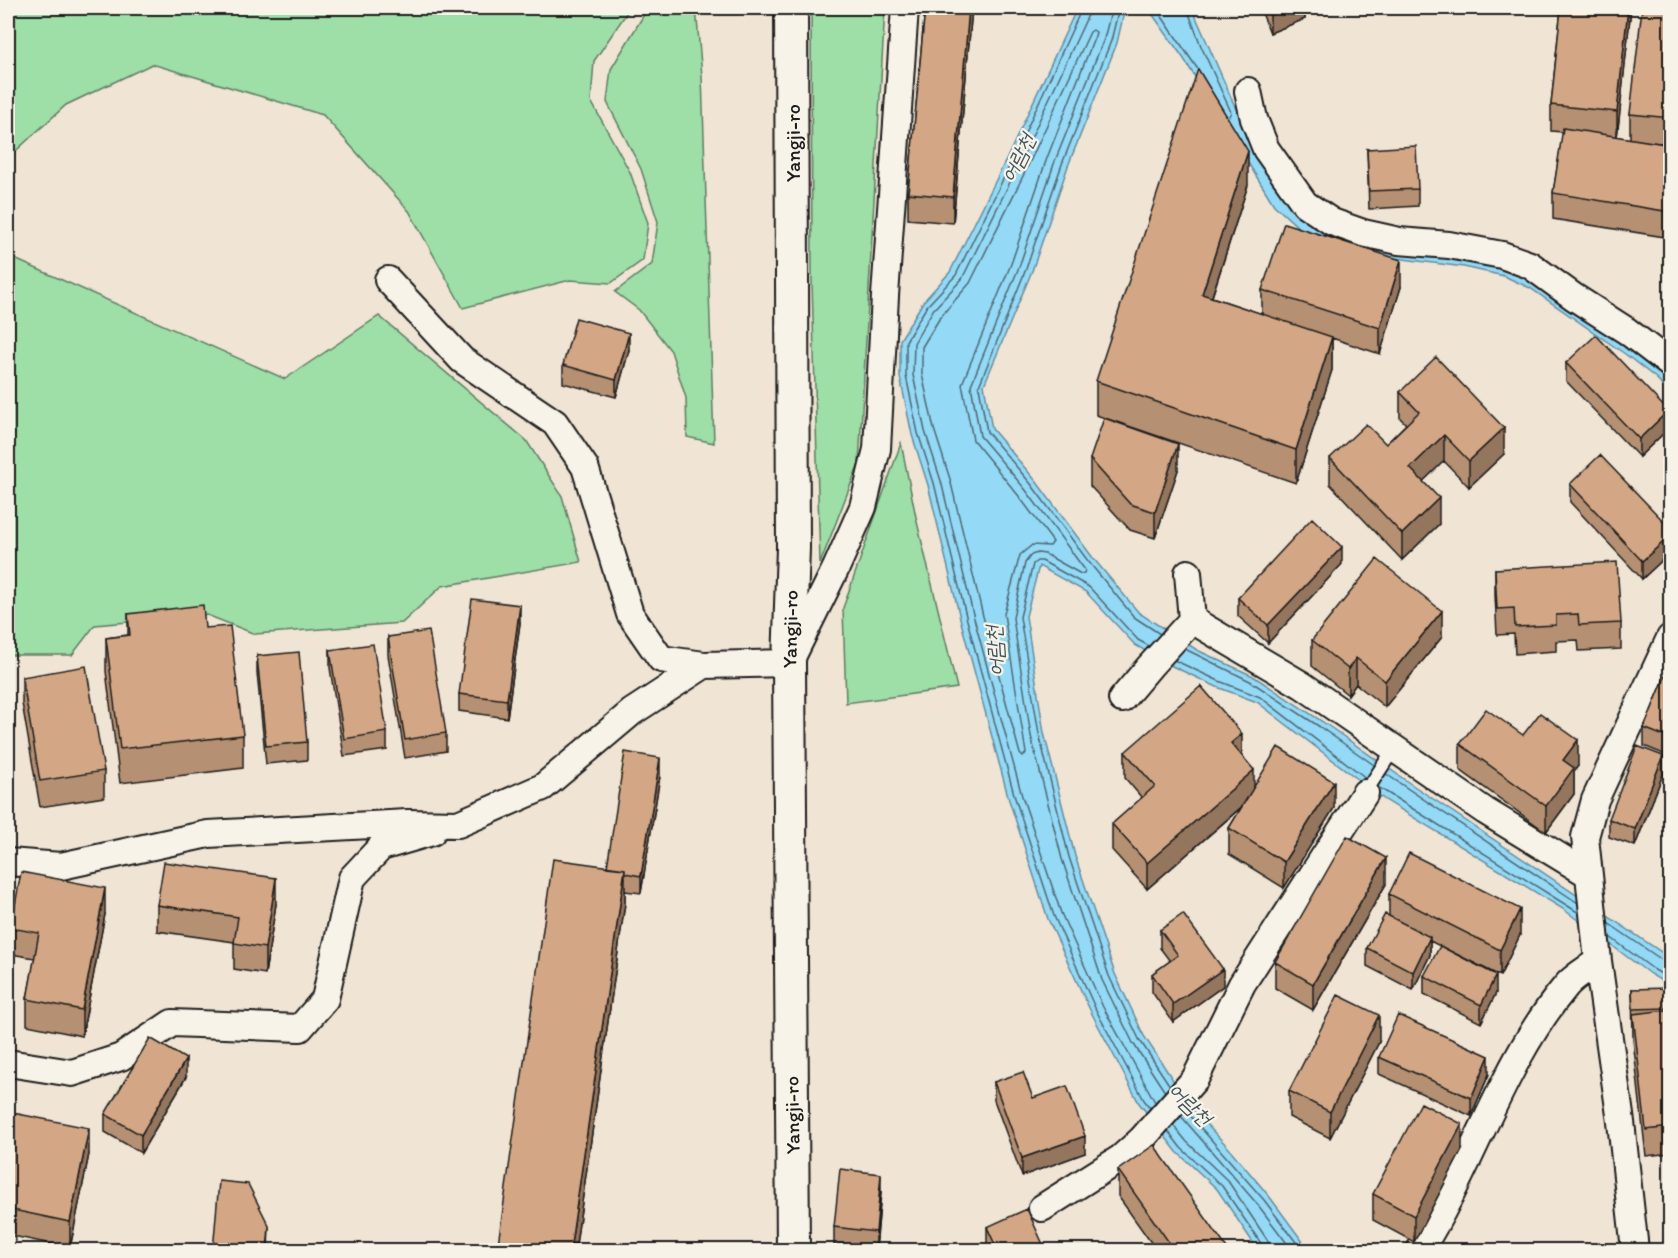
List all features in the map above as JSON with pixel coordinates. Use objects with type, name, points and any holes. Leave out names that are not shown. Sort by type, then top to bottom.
[{"type":"street","name":"Yangji-ro","points":[[791,8],[793,513],[789,663],[793,1251]]},
{"type":"street","points":[[388,280],[462,360],[555,423],[585,467],[630,614],[661,659],[704,665],[789,663],[863,507],[877,449],[905,8]]},
{"type":"street","points":[[1248,92],[1254,119],[1266,149],[1305,204],[1332,222],[1363,233],[1400,241],[1449,245],[1502,255],[1530,265],[1671,364]]},
{"type":"street","points":[[1122,699],[1192,620],[1188,573]]},
{"type":"street","points":[[1192,620],[1302,685],[1485,811],[1588,874]]},
{"type":"street","points":[[1635,1251],[1585,837],[1594,800],[1671,638]]},
{"type":"street","points":[[8,1063],[72,1073],[121,1057],[172,1023],[300,1028],[325,999],[352,879],[381,847],[458,824],[543,787],[632,711],[704,665]]},
{"type":"street","points":[[1042,1208],[1121,1158],[1141,1140],[1195,1080],[1242,984],[1365,794]]},
{"type":"street","points":[[8,862],[61,866],[208,834],[407,823],[458,824]]},
{"type":"street","points":[[1420,1251],[1534,1031],[1567,984],[1598,953]]},
{"type":"lane","points":[[1365,794],[1394,750]]},
{"type":"green space","points":[[10,8],[630,8],[594,61],[591,101],[630,172],[648,223],[643,260],[611,283],[570,280],[463,308],[409,211],[323,115],[152,64],[66,105],[8,158],[8,11]]},
{"type":"green space","points":[[648,8],[696,8],[702,76],[714,443],[687,437],[686,398],[671,351],[639,310],[615,292],[652,264],[658,222],[641,169],[607,102],[611,69]]},
{"type":"green space","points":[[811,8],[885,8],[859,463],[820,564],[812,283]]},
{"type":"green space","points":[[8,256],[285,379],[379,316],[526,440],[562,496],[581,562],[442,586],[402,623],[255,634],[207,615],[95,625],[72,655],[8,655]]},
{"type":"green space","points":[[901,443],[917,522],[957,688],[846,703],[843,608]]},
{"type":"water","name":"어람천","points":[[1077,8],[1125,8],[1117,43],[1068,166],[1032,271],[984,385],[992,429],[1036,481],[1093,558],[1139,613],[1197,650],[1253,676],[1670,958],[1670,986],[1650,974],[1563,909],[1385,800],[1257,702],[1174,667],[1135,645],[1086,592],[1039,566],[1026,616],[1044,733],[1075,856],[1115,974],[1144,1036],[1192,1109],[1269,1196],[1309,1250],[1258,1250],[1217,1189],[1177,1152],[1139,1103],[1091,1012],[1048,919],[1009,800],[961,622],[928,485],[912,435],[900,377],[900,340],[923,302],[950,272],[1007,158]]},
{"type":"water","points":[[1148,8],[1192,8],[1240,118],[1266,169],[1283,196],[1310,223],[1353,242],[1395,247],[1521,271],[1665,372],[1670,378],[1670,397],[1657,379],[1625,354],[1530,288],[1504,276],[1464,267],[1365,254],[1299,228],[1274,205],[1184,59]]},
{"type":"building","points":[[925,8],[969,8],[953,197],[908,193]]},
{"type":"building","points":[[1267,8],[1290,8],[1270,15]]},
{"type":"building","points":[[1561,8],[1628,8],[1617,112],[1551,105]]},
{"type":"building","points":[[1642,8],[1671,8],[1671,118],[1630,114]]},
{"type":"building","points":[[1198,69],[1248,151],[1202,294],[1332,337],[1296,450],[1096,381]]},
{"type":"building","points":[[1563,128],[1671,145],[1671,212],[1553,193]]},
{"type":"building","points":[[1416,146],[1418,189],[1369,191],[1367,149]]},
{"type":"building","points":[[1284,223],[1401,260],[1380,328],[1262,290]]},
{"type":"building","points":[[576,318],[629,333],[616,380],[563,365]]},
{"type":"building","points":[[1596,335],[1668,411],[1639,439],[1566,363]]},
{"type":"building","points":[[1436,357],[1504,428],[1469,461],[1444,435],[1410,468],[1439,498],[1402,534],[1330,458],[1366,424],[1386,444],[1419,412],[1400,392]]},
{"type":"building","points":[[1104,418],[1178,444],[1155,512],[1130,504],[1090,459]]},
{"type":"building","points":[[1600,455],[1671,529],[1671,535],[1642,561],[1570,484]]},
{"type":"building","points":[[1312,518],[1342,547],[1268,625],[1238,598]]},
{"type":"building","points":[[1377,559],[1442,611],[1385,681],[1356,658],[1348,669],[1312,640]]},
{"type":"building","points":[[1617,562],[1621,623],[1579,625],[1578,614],[1556,615],[1556,625],[1515,627],[1514,608],[1497,609],[1495,569]]},
{"type":"building","points":[[472,599],[520,605],[507,700],[459,694]]},
{"type":"building","points":[[203,605],[205,628],[230,626],[243,735],[120,749],[106,638],[130,635],[128,614]]},
{"type":"building","points":[[429,631],[446,733],[405,740],[388,637]]},
{"type":"building","points":[[373,644],[387,732],[344,739],[330,650]]},
{"type":"building","points":[[299,652],[307,742],[266,746],[257,656]]},
{"type":"building","points":[[1671,662],[1671,739],[1644,728]]},
{"type":"building","points":[[86,666],[104,771],[40,781],[22,677]]},
{"type":"building","points":[[1201,686],[1242,734],[1231,743],[1254,770],[1147,863],[1112,824],[1155,786],[1125,752]]},
{"type":"building","points":[[1486,709],[1523,735],[1540,713],[1578,740],[1563,760],[1574,768],[1546,806],[1460,744]]},
{"type":"building","points":[[1637,746],[1663,756],[1635,829],[1609,819]]},
{"type":"building","points":[[1278,747],[1334,782],[1284,862],[1229,828]]},
{"type":"building","points":[[625,752],[660,758],[641,876],[625,873],[625,869],[607,867]]},
{"type":"building","points":[[1347,836],[1386,858],[1313,984],[1275,962]]},
{"type":"building","points":[[1409,853],[1520,909],[1500,950],[1389,894]]},
{"type":"building","points":[[553,859],[625,869],[570,1251],[497,1251]]},
{"type":"building","points":[[164,862],[276,878],[265,948],[234,943],[238,917],[157,905]]},
{"type":"building","points":[[21,872],[105,888],[82,1010],[27,999],[39,933],[11,928]]},
{"type":"building","points":[[1183,914],[1223,969],[1173,1004],[1152,974],[1178,955],[1160,930]]},
{"type":"building","points":[[1385,914],[1430,937],[1413,972],[1367,948]]},
{"type":"building","points":[[1440,946],[1496,975],[1481,1005],[1424,976]]},
{"type":"building","points":[[1668,988],[1669,1008],[1633,1009],[1632,989]]},
{"type":"building","points":[[1338,995],[1379,1015],[1330,1112],[1289,1091]]},
{"type":"building","points":[[1668,1010],[1669,1022],[1671,1022],[1671,1127],[1646,1130],[1633,1014]]},
{"type":"building","points":[[1398,1015],[1489,1056],[1471,1098],[1379,1057]]},
{"type":"building","points":[[150,1038],[186,1059],[141,1135],[105,1114]]},
{"type":"building","points":[[1023,1072],[1033,1098],[1067,1086],[1085,1136],[1022,1158],[994,1082]]},
{"type":"building","points":[[1421,1103],[1462,1124],[1414,1216],[1373,1194]]},
{"type":"building","points":[[8,1112],[89,1128],[70,1222],[8,1209]]},
{"type":"building","points":[[1154,1145],[1229,1251],[1175,1251],[1118,1170]]},
{"type":"building","points":[[840,1169],[881,1174],[876,1232],[834,1227]]},
{"type":"building","points":[[219,1181],[248,1184],[269,1226],[267,1251],[213,1251]]},
{"type":"building","points":[[1027,1209],[1046,1251],[998,1251],[987,1227]]}]
